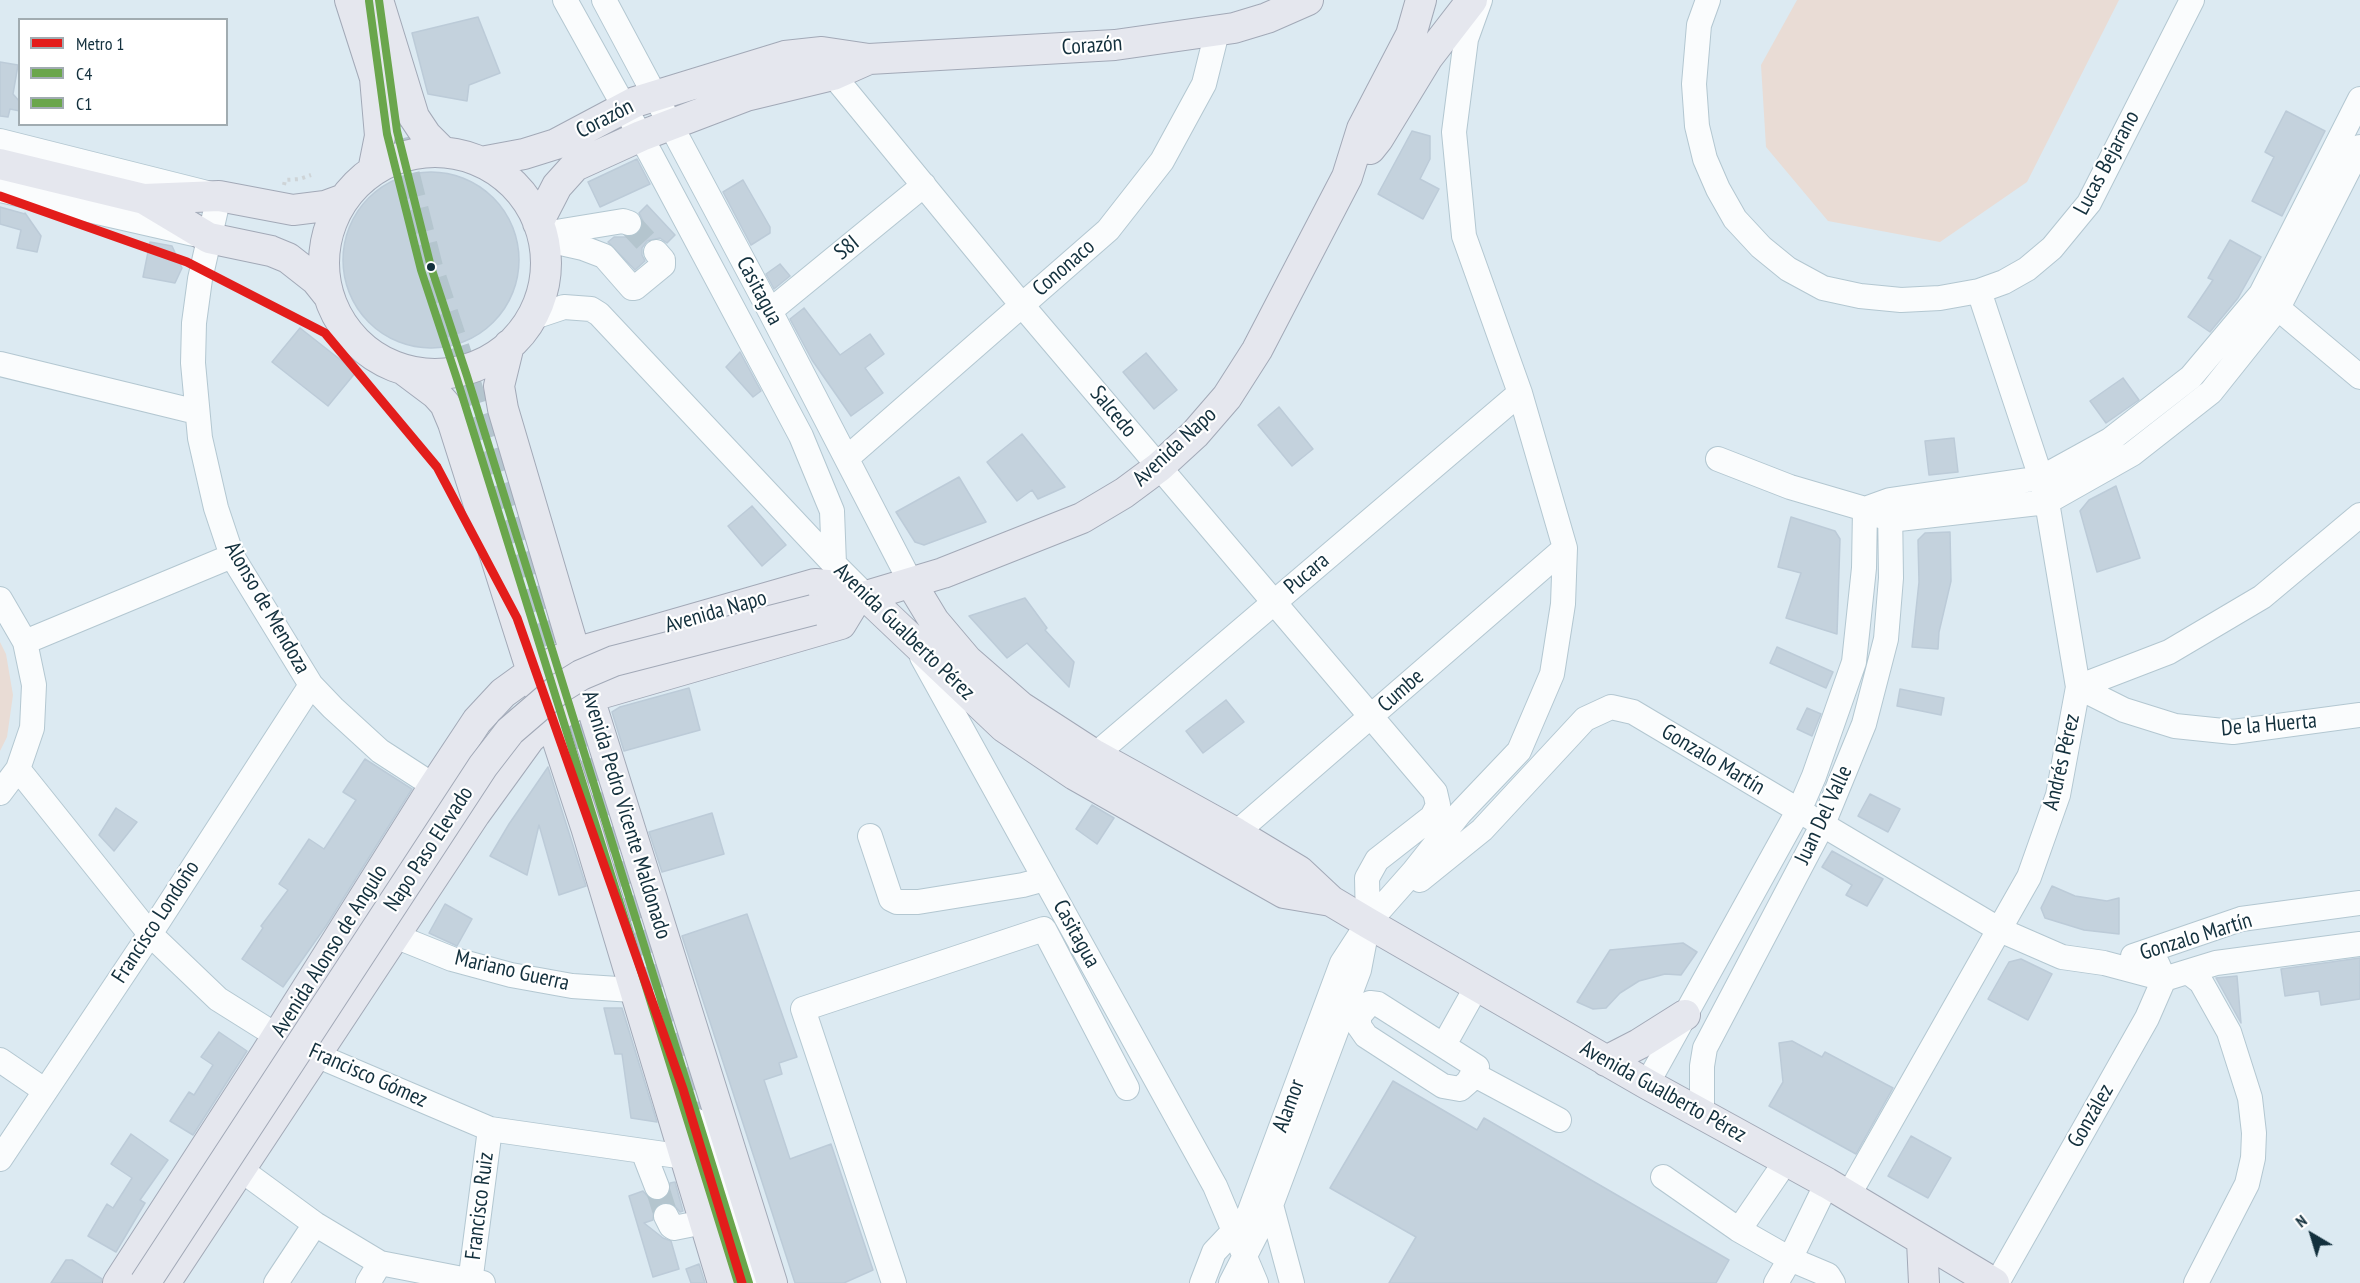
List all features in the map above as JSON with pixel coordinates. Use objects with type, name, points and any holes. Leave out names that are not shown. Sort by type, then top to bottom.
[{"type":"main road","points":[[350,0],[375,78],[380,136],[373,171]]},
{"type":"main road","points":[[378,0],[414,117],[426,135],[443,152]]},
{"type":"main road","name":"Corazón","points":[[481,162],[524,154],[556,144],[655,95],[785,56],[822,52],[870,59],[1115,45],[1217,32],[1259,21],[1308,0]]},
{"type":"main road","name":"Avenida Napo","points":[[589,697],[854,607],[911,583],[1012,547],[1082,518],[1124,493],[1159,467],[1195,434],[1227,397],[1257,350],[1347,177],[1362,129],[1411,35],[1421,0]]},
{"type":"main road","name":"Avenida Napo","points":[[1347,177],[1378,139],[1428,57],[1472,0]]},
{"type":"main road","name":"Corazón","points":[[541,231],[557,186],[569,171],[670,124],[746,96],[833,75],[870,59]]},
{"type":"main road","points":[[443,152],[462,155],[481,162],[505,177],[525,198],[541,231],[546,259],[539,299],[531,318],[509,345],[491,358],[470,368],[448,373],[426,374],[404,370],[378,359],[356,342],[339,320],[328,295],[324,270],[325,245],[332,221],[344,199],[373,171],[406,156],[443,152]]},
{"type":"main road","points":[[0,164],[211,218],[288,258],[316,280],[328,295]]},
{"type":"main road","points":[[144,199],[211,218],[325,206],[344,199]]},
{"type":"main road","name":"Avenida Pedro Vicente Maldonado","points":[[509,345],[498,386],[500,397],[574,653],[772,1283]]},
{"type":"main road","name":"Avenida Pedro Vicente Maldonado","points":[[404,370],[436,394],[445,404],[453,423],[532,672],[551,720],[586,827],[633,990],[723,1283]]},
{"type":"main road","name":"Avenida Gualberto Pérez","points":[[911,583],[934,621],[967,660],[1021,708],[1095,755],[1236,833],[1299,871],[1332,901],[1368,923],[1996,1283]]},
{"type":"main road","name":"Avenida Napo","points":[[574,653],[815,584],[828,585],[854,607]]},
{"type":"main road","name":"Avenida Gualberto Pérez","points":[[854,607],[861,621],[880,622],[898,630],[914,642],[1004,727],[1076,775],[1284,893],[1332,901]]},
{"type":"main road","name":"Napo Paso Elevado","points":[[145,1283],[477,776],[510,731],[560,688],[581,675],[614,661],[813,610],[854,607]]},
{"type":"main road","name":"Avenida Alonso de Angulo","points":[[118,1283],[477,721],[503,693],[532,672],[574,653]]},
{"type":"main road","name":"Avenida Alonso de Angulo","points":[[165,1283],[515,756],[530,738],[551,720],[589,697]]},
{"type":"main road","points":[[1606,1060],[1639,1044],[1685,1015]]},
{"type":"main road","points":[[1922,1240],[1924,1283]]},
{"type":"street","name":"Casitagua","points":[[565,0],[801,436],[832,511],[834,564]]},
{"type":"street","name":"Casitagua","points":[[604,0],[770,311],[911,583]]},
{"type":"street","points":[[1368,923],[1414,871],[1460,813],[1519,751],[1552,674],[1563,604],[1565,548],[1520,393],[1464,236],[1454,132],[1466,39],[1480,0]]},
{"type":"street","name":"Lucas Bejarano","points":[[1708,0],[1699,25],[1694,84],[1697,126],[1705,159],[1735,219],[1761,247],[1788,269],[1823,288],[1860,296],[1900,300],[1940,298],[1979,291],[2004,282],[2027,269],[2052,248],[2089,203],[2192,0]]},
{"type":"street","name":"Cononaco","points":[[847,458],[1108,230],[1162,161],[1204,84],[1217,32]]},
{"type":"street","name":"Salcedo","points":[[833,75],[1022,304],[1435,792],[1438,805]]},
{"type":"street","points":[[1890,510],[2041,478],[2110,440],[2192,377],[2269,301],[2360,99]]},
{"type":"street","points":[[0,141],[211,218]]},
{"type":"street","points":[[1718,459],[1790,487],[1866,509],[1890,510],[2047,502],[2132,454],[2211,392],[2269,301],[2360,147]]},
{"type":"street","name":"S8I","points":[[770,311],[924,185]]},
{"type":"street","points":[[0,190],[211,218]]},
{"type":"street","name":"Alonso de Mendoza","points":[[211,218],[194,323],[193,363],[200,438],[232,556],[311,685],[372,744],[434,786]]},
{"type":"street","points":[[541,231],[556,232],[623,221],[629,223]]},
{"type":"street","points":[[541,231],[604,256],[632,288],[663,266],[663,260],[656,252]]},
{"type":"street","name":"Andrés Pérez","points":[[1776,1283],[2000,930],[2029,877],[2058,795],[2078,687],[2041,478],[1979,291]]},
{"type":"street","points":[[2269,301],[2360,376]]},
{"type":"street","name":"Avenida Gualberto Pérez","points":[[531,318],[564,308],[591,309],[599,314],[834,564],[854,607]]},
{"type":"street","points":[[0,364],[197,412]]},
{"type":"street","name":"Pucara","points":[[1095,755],[1520,393]]},
{"type":"street","name":"Juan Del Valle","points":[[1647,1084],[1798,811],[1814,776],[1854,662],[1864,568],[1866,509]]},
{"type":"street","name":"Juan Del Valle","points":[[1702,1113],[1702,1066],[1705,1048],[1823,824],[1864,724],[1886,639],[1891,578],[1890,510]]},
{"type":"street","points":[[2078,687],[2169,652],[2262,597],[2360,515]]},
{"type":"street","name":"Cumbe","points":[[1236,833],[1565,548]]},
{"type":"street","points":[[25,642],[232,556]]},
{"type":"street","points":[[0,599],[25,642],[34,685],[32,728],[18,769],[0,793]]},
{"type":"street","name":"Casitagua","points":[[914,642],[1215,1186],[1235,1228],[1256,1283]]},
{"type":"street","name":"Francisco Londoño","points":[[0,1159],[150,934],[311,685]]},
{"type":"street","name":"De la Huerta","points":[[2078,687],[2124,710],[2175,726],[2233,732],[2360,715]]},
{"type":"street","name":"Gonzalo Martín","points":[[1368,923],[1482,830],[1585,719],[1611,707],[1633,712],[2000,930],[2062,957],[2104,963],[2164,979],[2216,963],[2360,944]]},
{"type":"street","name":"Francisco Gómez","points":[[18,769],[150,934],[218,999],[277,1036],[316,1055],[490,1129],[685,1157]]},
{"type":"street","name":"Alamor","points":[[1231,1283],[1271,1205],[1359,970],[1368,923],[1367,878],[1377,860],[1432,817],[1438,805]]},
{"type":"street","points":[[870,836],[891,899],[897,902],[918,902],[1023,885],[1045,879]]},
{"type":"street","name":"Gonzalo Martín","points":[[2104,963],[2141,954],[2241,919],[2360,903]]},
{"type":"street","name":"Alamor","points":[[1202,1283],[1214,1252],[1248,1215],[1342,963],[1368,923]]},
{"type":"street","points":[[894,1283],[803,1010],[1044,929],[1127,1088]]},
{"type":"street","name":"Mariano Guerra","points":[[395,936],[452,959],[511,975],[572,986],[633,990]]},
{"type":"street","points":[[2141,954],[2157,963],[2164,979]]},
{"type":"street","points":[[2188,972],[2201,982],[2229,1032],[2250,1098],[2254,1133],[2253,1158],[2247,1184],[2196,1283]]},
{"type":"street","name":"González","points":[[1996,1283],[2147,1018],[2164,979]]},
{"type":"street","points":[[1437,1041],[1471,983]]},
{"type":"street","points":[[1370,1003],[1377,1004],[1437,1041],[1477,1067],[1461,1089],[1443,1086],[1365,1036],[1359,1026],[1359,1016],[1370,1003]]},
{"type":"street","points":[[0,1060],[44,1090]]},
{"type":"street","points":[[1473,1074],[1559,1120]]},
{"type":"street","points":[[697,1121],[749,1283]]},
{"type":"street","name":"Francisco Ruiz","points":[[475,1282],[490,1129]]},
{"type":"street","points":[[643,1151],[657,1187]]},
{"type":"street","points":[[1739,1230],[1786,1161]]},
{"type":"street","points":[[240,1169],[315,1224],[374,1273],[475,1282]]},
{"type":"street","points":[[1663,1176],[1739,1230],[1790,1259],[1828,1275],[1833,1283]]},
{"type":"street","points":[[1271,1205],[1292,1283]]},
{"type":"street","points":[[666,1216],[674,1228],[704,1222]]},
{"type":"street","points":[[276,1283],[315,1224]]},
{"type":"path","points":[[285,180],[300,179],[311,175]]},
{"type":"shaded area","points":[[1797,0],[2119,0],[2027,182],[1940,242],[1828,221],[1766,147],[1761,65]]},
{"type":"shaded area","points":[[0,642],[6,654],[13,695],[7,737],[0,751]]},
{"type":"building","points":[[478,17],[500,73],[469,85],[467,101],[428,94],[412,33]]},
{"type":"building","points":[[0,62],[18,65],[13,94],[18,100],[18,111],[10,109],[8,117],[0,116]]},
{"type":"building","points":[[2286,111],[2325,131],[2282,216],[2252,201],[2274,157],[2265,152]]},
{"type":"building","points":[[1412,131],[1430,136],[1430,159],[1420,179],[1439,189],[1423,219],[1378,194]]},
{"type":"building","points":[[637,159],[650,184],[600,207],[588,182]]},
{"type":"building","points":[[431,172],[448,173],[465,178],[493,198],[513,226],[518,243],[518,277],[513,294],[493,322],[465,342],[448,347],[431,348],[414,347],[397,342],[369,322],[349,294],[344,277],[343,260],[344,243],[349,226],[369,198],[397,178],[414,173]]},
{"type":"building","points":[[743,180],[770,227],[770,233],[751,245],[723,192]]},
{"type":"building","points":[[647,205],[675,235],[667,243],[660,238],[647,241],[642,248],[645,261],[635,270],[608,242],[614,237],[631,237],[639,233],[643,221],[639,213]]},
{"type":"building","points":[[0,207],[25,213],[41,236],[37,252],[17,248],[21,230],[0,224]]},
{"type":"building","points":[[2230,240],[2261,257],[2238,298],[2210,332],[2188,317],[2213,280],[2208,278]]},
{"type":"building","points":[[150,242],[172,246],[182,268],[175,283],[143,277]]},
{"type":"building","points":[[780,264],[790,276],[774,289],[766,274]]},
{"type":"building","points":[[804,308],[840,355],[870,334],[884,354],[865,368],[883,393],[851,416],[812,360],[790,319]]},
{"type":"building","points":[[300,328],[356,372],[328,406],[272,362]]},
{"type":"building","points":[[740,352],[761,391],[753,397],[726,367]]},
{"type":"building","points":[[1146,353],[1177,390],[1154,409],[1123,372]]},
{"type":"building","points":[[2123,378],[2139,400],[2106,423],[2090,401]]},
{"type":"building","points":[[1279,407],[1313,449],[1292,466],[1258,425]]},
{"type":"building","points":[[1022,434],[1065,487],[1038,499],[1032,490],[1017,501],[987,462]]},
{"type":"building","points":[[1954,438],[1958,472],[1929,475],[1925,441]]},
{"type":"building","points":[[959,477],[986,522],[924,545],[915,542],[896,512]]},
{"type":"building","points":[[2116,486],[2140,558],[2097,572],[2080,511],[2089,500]]},
{"type":"building","points":[[752,506],[786,545],[762,566],[728,526]]},
{"type":"building","points":[[1791,517],[1835,531],[1840,539],[1837,634],[1786,618],[1801,573],[1778,567]]},
{"type":"building","points":[[1950,532],[1951,581],[1939,632],[1938,649],[1912,647],[1919,582],[1918,540],[1925,533]]},
{"type":"building","points":[[1025,598],[1047,628],[1045,630],[1074,662],[1069,687],[1027,643],[1007,658],[969,616]]},
{"type":"building","points":[[1777,647],[1833,672],[1826,688],[1770,663]]},
{"type":"building","points":[[689,688],[700,730],[624,751],[612,712],[620,707]]},
{"type":"building","points":[[1900,689],[1944,698],[1941,715],[1897,706]]},
{"type":"building","points":[[1226,700],[1244,722],[1203,753],[1186,731]]},
{"type":"building","points":[[1807,708],[1821,714],[1812,736],[1797,729]]},
{"type":"building","points":[[365,759],[412,789],[326,926],[283,987],[242,959],[263,928],[261,926],[288,890],[279,884],[309,839],[324,849],[356,800],[343,792]]},
{"type":"building","points":[[548,767],[586,886],[559,895],[539,825],[527,875],[490,856]]},
{"type":"building","points":[[1870,794],[1900,809],[1888,832],[1858,816]]},
{"type":"building","points":[[1092,805],[1114,818],[1097,844],[1076,829]]},
{"type":"building","points":[[116,808],[137,822],[114,851],[99,835]]},
{"type":"building","points":[[712,813],[724,854],[662,872],[649,832]]},
{"type":"building","points":[[1832,851],[1883,879],[1867,906],[1846,895],[1852,885],[1822,867]]},
{"type":"building","points":[[2052,886],[2075,896],[2107,901],[2119,898],[2119,934],[2084,930],[2045,918],[2041,908]]},
{"type":"building","points":[[445,904],[472,919],[457,946],[429,933]]},
{"type":"building","points":[[747,914],[797,1057],[779,1063],[782,1074],[764,1080],[790,1159],[831,1144],[873,1270],[844,1283],[795,1283],[682,936]]},
{"type":"building","points":[[1683,943],[1697,952],[1681,975],[1665,974],[1639,981],[1620,993],[1606,1008],[1593,1009],[1577,1002],[1610,950]]},
{"type":"building","points":[[2360,958],[2360,999],[2321,1005],[2319,991],[2285,996],[2281,969]]},
{"type":"building","points":[[2021,959],[2052,974],[2028,1020],[1988,999],[2009,962]]},
{"type":"building","points":[[2237,976],[2241,1023],[2216,978]]},
{"type":"building","points":[[604,1008],[622,1008],[657,1122],[631,1118],[622,1054],[615,1054]]},
{"type":"building","points":[[219,1032],[247,1051],[193,1135],[170,1121],[189,1092],[194,1095],[213,1065],[201,1057]]},
{"type":"building","points":[[1792,1041],[1822,1057],[1825,1052],[1893,1088],[1856,1154],[1769,1106],[1783,1082],[1779,1043]]},
{"type":"building","points":[[1393,1081],[1477,1130],[1484,1118],[1729,1260],[1716,1283],[1389,1283],[1416,1237],[1330,1188]]},
{"type":"building","points":[[131,1134],[168,1160],[140,1200],[145,1203],[116,1252],[88,1236],[107,1204],[113,1208],[132,1178],[111,1164]]},
{"type":"building","points":[[1911,1136],[1951,1158],[1928,1198],[1888,1176]]},
{"type":"building","points":[[675,1182],[683,1211],[680,1212],[673,1204],[660,1203],[654,1209],[653,1220],[644,1223],[663,1238],[671,1241],[679,1269],[653,1277],[629,1196],[643,1191],[649,1198],[662,1200],[668,1195],[670,1183]]},
{"type":"building","points":[[66,1260],[72,1260],[102,1279],[101,1283],[51,1283]]},
{"type":"building","points":[[699,1264],[705,1283],[691,1283],[686,1269]]},
{"type":"tunnel","points":[[388,68],[397,131],[431,267],[467,376],[697,1121]]},
{"type":"tunnel","points":[[629,223],[656,252]]},
{"type":"tunnel","points":[[657,1187],[666,1216]]},
{"type":"metro line","name":"1","points":[[0,196],[187,262],[325,333],[437,467],[517,618],[683,1089],[742,1283]]},
{"type":"transit line","name":"C4","points":[[379,0],[397,131],[431,267],[749,1283]]},
{"type":"transit line","name":"C1","points":[[369,1],[387,134],[421,270],[457,379],[738,1283]]}]
